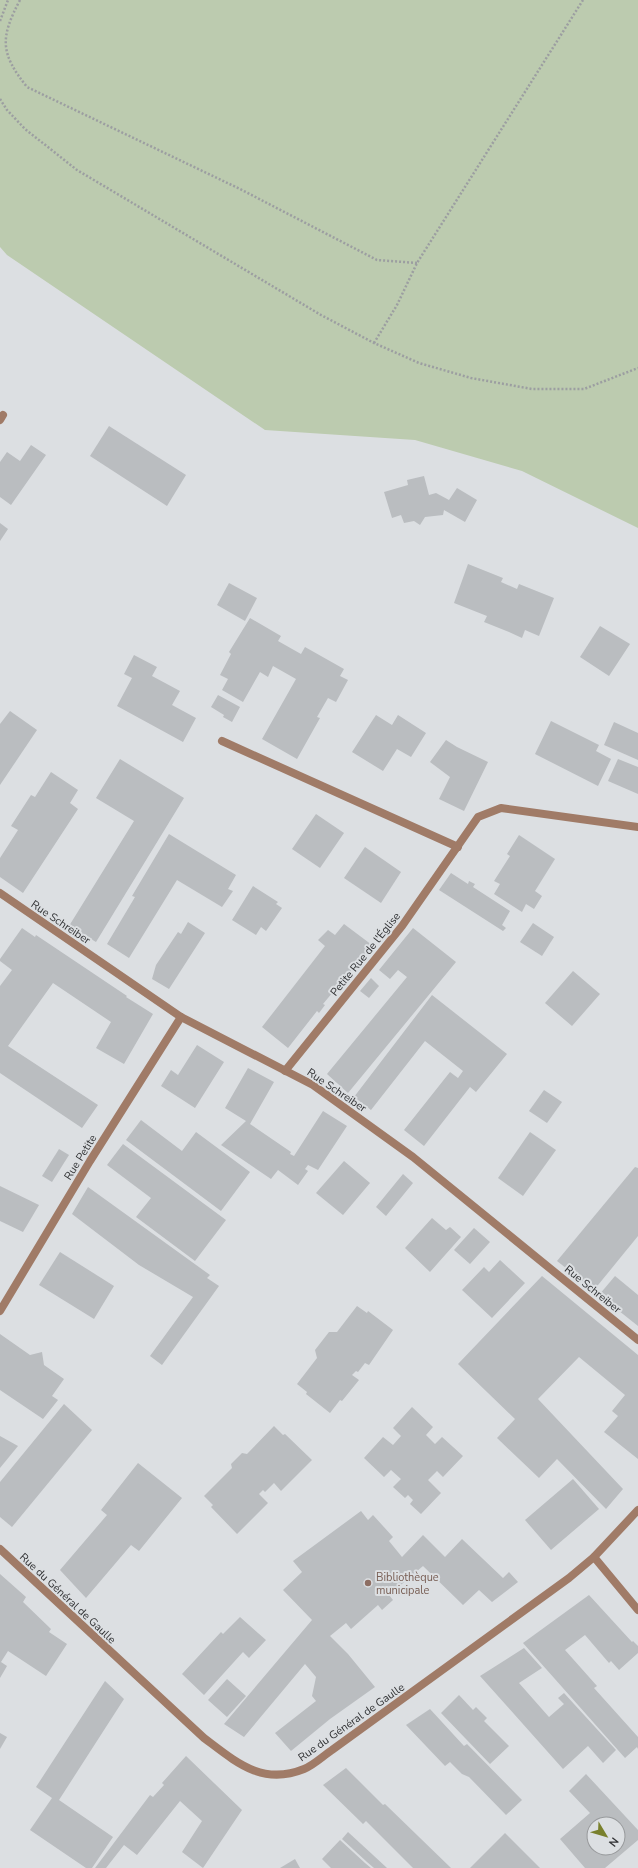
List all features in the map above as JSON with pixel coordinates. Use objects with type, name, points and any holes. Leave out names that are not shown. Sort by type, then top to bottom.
[{"type":"street","points":[[222,741],[458,846]]},
{"type":"street","name":"Petite Rue de l'Église","points":[[285,1071],[402,926],[478,817],[501,808],[638,826]]},
{"type":"street","name":"Rue Schreiber","points":[[0,893],[181,1017],[313,1085],[413,1157],[638,1340]]},
{"type":"street","name":"Rue Petite","points":[[0,1310],[90,1161],[181,1017]]},
{"type":"street","name":"Rue du Général de Gaulle","points":[[0,1550],[204,1738],[240,1765],[261,1774],[279,1776],[305,1769],[569,1578],[594,1557],[638,1510]]},
{"type":"street","points":[[594,1557],[638,1610]]},
{"type":"path","points":[[0,21],[8,0]]},
{"type":"path","points":[[20,0],[6,24],[2,48],[11,70],[26,87],[240,189],[377,260],[417,263]]},
{"type":"path","points":[[374,343],[397,305],[417,263],[583,0]]},
{"type":"path","points":[[0,99],[7,110],[25,128],[77,170],[321,315],[374,343],[419,363],[472,378],[532,390],[584,389],[638,368]]},
{"type":"green space","points":[[0,0],[638,0],[638,528],[522,471],[415,440],[265,430],[7,255],[0,247]]},
{"type":"building","points":[[109,426],[186,475],[167,506],[90,456]]},
{"type":"building","points":[[31,445],[46,455],[11,505],[0,497],[0,462],[7,452],[20,461]]},
{"type":"building","points":[[424,476],[429,495],[436,493],[449,500],[457,488],[477,500],[465,522],[444,510],[443,515],[425,517],[420,525],[414,521],[404,523],[401,515],[392,518],[384,492],[408,485],[407,480]]},
{"type":"building","points":[[0,523],[8,529],[0,541]]},
{"type":"building","points":[[468,564],[503,578],[501,582],[517,589],[519,584],[554,598],[539,636],[525,630],[522,638],[484,622],[487,616],[454,603]]},
{"type":"building","points":[[229,583],[257,598],[245,621],[217,605]]},
{"type":"building","points":[[250,618],[281,636],[278,641],[301,654],[305,647],[344,669],[340,676],[348,680],[336,702],[328,698],[317,717],[320,718],[297,759],[262,739],[296,679],[273,666],[268,677],[260,672],[243,702],[222,690],[228,679],[220,675],[231,654],[229,652]]},
{"type":"building","points":[[600,626],[630,644],[609,676],[580,657]]},
{"type":"building","points":[[134,655],[157,667],[152,676],[180,691],[172,705],[196,718],[183,742],[117,706],[132,678],[124,674]]},
{"type":"building","points":[[218,695],[240,707],[232,722],[211,707]]},
{"type":"building","points":[[10,711],[37,730],[0,785],[0,724]]},
{"type":"building","points":[[376,715],[392,725],[398,715],[426,733],[411,757],[397,749],[383,771],[352,752]]},
{"type":"building","points":[[551,721],[599,745],[596,751],[611,759],[598,786],[535,754]]},
{"type":"building","points":[[614,722],[638,733],[638,760],[604,745]]},
{"type":"building","points":[[446,740],[488,762],[464,811],[439,799],[450,777],[430,762]]},
{"type":"building","points":[[120,759],[184,798],[96,942],[69,926],[134,821],[96,798]]},
{"type":"building","points":[[618,759],[638,767],[638,794],[608,781]]},
{"type":"building","points":[[51,772],[78,790],[70,803],[78,809],[23,893],[0,877],[0,858],[18,830],[11,826],[31,795],[35,797]]},
{"type":"building","points":[[316,814],[344,833],[320,868],[292,849]]},
{"type":"building","points":[[169,834],[236,875],[228,889],[233,891],[222,907],[177,880],[129,958],[107,944],[135,897],[132,896]]},
{"type":"building","points":[[519,835],[555,859],[535,891],[542,896],[534,909],[526,904],[522,912],[494,894],[500,884],[494,881],[510,856],[507,854]]},
{"type":"building","points":[[365,847],[401,872],[381,903],[344,878]]},
{"type":"building","points":[[451,873],[468,884],[469,881],[475,884],[473,887],[510,911],[502,925],[506,928],[503,931],[439,890]]},
{"type":"building","points":[[253,886],[278,902],[276,904],[282,908],[266,931],[261,927],[256,935],[232,920]]},
{"type":"building","points":[[188,922],[205,933],[169,989],[152,979],[156,965],[178,932],[181,934]]},
{"type":"building","points":[[533,923],[554,937],[542,956],[520,942]]},
{"type":"building","points":[[344,924],[372,945],[323,1004],[325,1005],[319,1013],[317,1011],[288,1048],[262,1027],[325,946],[318,940],[328,930],[335,935]]},
{"type":"building","points":[[22,928],[35,937],[36,935],[153,1014],[124,1064],[96,1048],[111,1022],[53,983],[8,1046],[98,1105],[82,1128],[0,1073],[0,986],[12,970],[0,961],[0,959]]},
{"type":"building","points":[[413,928],[456,962],[348,1093],[327,1074],[407,977],[398,970],[390,979],[379,970]]},
{"type":"building","points":[[573,971],[600,994],[572,1026],[545,1003]]},
{"type":"building","points":[[371,978],[379,986],[369,998],[360,991]]},
{"type":"building","points":[[432,995],[507,1054],[476,1092],[470,1087],[424,1146],[404,1130],[450,1072],[458,1078],[463,1071],[425,1041],[371,1110],[354,1097]]},
{"type":"building","points":[[197,1045],[224,1062],[195,1108],[161,1086],[171,1070],[178,1075]]},
{"type":"building","points":[[248,1068],[274,1082],[250,1124],[291,1152],[290,1154],[294,1156],[323,1111],[347,1126],[318,1170],[308,1165],[305,1169],[308,1171],[298,1185],[278,1170],[271,1179],[221,1145],[246,1121],[225,1108]]},
{"type":"building","points":[[544,1090],[562,1102],[547,1123],[529,1111]]},
{"type":"building","points":[[141,1120],[182,1151],[196,1132],[250,1172],[221,1211],[126,1140]]},
{"type":"building","points":[[530,1132],[556,1150],[523,1196],[498,1178]]},
{"type":"building","points":[[123,1144],[226,1220],[195,1261],[136,1217],[151,1198],[107,1165]]},
{"type":"building","points":[[59,1149],[69,1155],[52,1182],[42,1176]]},
{"type":"building","points":[[344,1161],[370,1183],[343,1215],[316,1193]]},
{"type":"building","points":[[635,1167],[638,1168],[638,1236],[594,1290],[557,1261]]},
{"type":"building","points":[[403,1174],[413,1183],[386,1216],[376,1207]]},
{"type":"building","points":[[0,1186],[39,1205],[23,1232],[0,1221]]},
{"type":"building","points":[[88,1187],[210,1275],[207,1278],[219,1286],[162,1365],[150,1356],[193,1297],[139,1265],[72,1214]]},
{"type":"building","points":[[432,1218],[446,1230],[450,1227],[461,1237],[430,1272],[405,1248]]},
{"type":"building","points":[[474,1228],[490,1242],[470,1264],[454,1250]]},
{"type":"building","points":[[60,1252],[114,1286],[94,1319],[39,1285]]},
{"type":"building","points":[[500,1260],[525,1283],[492,1318],[462,1290],[484,1267],[489,1272]]},
{"type":"building","points":[[542,1276],[638,1355],[638,1459],[604,1432],[618,1416],[612,1411],[625,1395],[579,1357],[538,1399],[623,1489],[606,1509],[557,1459],[539,1478],[497,1438],[515,1419],[458,1364]]},
{"type":"building","points":[[615,1276],[638,1295],[638,1326],[599,1295]]},
{"type":"building","points":[[357,1306],[367,1313],[368,1311],[393,1330],[369,1365],[365,1363],[358,1372],[356,1371],[352,1375],[359,1380],[330,1413],[306,1394],[307,1392],[297,1384],[317,1358],[315,1350],[329,1332],[337,1332]]},
{"type":"building","points":[[0,1334],[30,1355],[42,1352],[44,1365],[64,1379],[52,1396],[58,1400],[43,1419],[0,1390]]},
{"type":"building","points":[[64,1404],[92,1430],[12,1527],[0,1517],[0,1482]]},
{"type":"building","points":[[412,1407],[433,1427],[426,1435],[435,1444],[442,1437],[463,1456],[443,1477],[437,1471],[428,1480],[441,1493],[421,1514],[410,1504],[413,1500],[408,1495],[405,1498],[393,1487],[401,1479],[391,1470],[384,1477],[364,1458],[383,1437],[393,1445],[401,1436],[393,1428]]},
{"type":"building","points":[[274,1426],[283,1435],[285,1434],[312,1460],[281,1491],[274,1483],[265,1492],[263,1490],[259,1494],[268,1503],[237,1534],[211,1507],[213,1505],[204,1496],[232,1468],[231,1464],[242,1453],[247,1454]]},
{"type":"building","points":[[0,1436],[18,1446],[0,1468]]},
{"type":"building","points":[[138,1463],[182,1498],[139,1551],[131,1545],[86,1598],[60,1570],[107,1515],[101,1510]]},
{"type":"building","points":[[573,1479],[599,1509],[551,1550],[525,1520]]},
{"type":"building","points":[[361,1511],[368,1520],[373,1515],[393,1537],[389,1541],[402,1557],[423,1535],[445,1557],[462,1539],[503,1578],[509,1572],[518,1582],[492,1602],[479,1590],[463,1605],[423,1566],[389,1595],[393,1600],[382,1610],[378,1605],[351,1629],[346,1623],[330,1636],[348,1654],[375,1687],[330,1719],[291,1751],[275,1733],[316,1701],[312,1696],[316,1677],[305,1664],[244,1737],[224,1724],[312,1620],[283,1590],[302,1572],[293,1561]]},
{"type":"building","points":[[0,1574],[26,1597],[23,1602],[51,1629],[49,1632],[67,1644],[46,1676],[8,1651],[1,1662],[7,1666],[0,1678]]},
{"type":"building","points":[[589,1595],[632,1642],[633,1641],[638,1646],[638,1653],[619,1670],[611,1661],[609,1663],[585,1635],[565,1650],[597,1686],[594,1688],[638,1737],[638,1749],[637,1747],[625,1758],[523,1643]]},
{"type":"building","points":[[240,1617],[266,1640],[249,1658],[243,1652],[204,1695],[182,1674],[221,1632],[223,1634]]},
{"type":"building","points":[[524,1648],[542,1668],[519,1683],[549,1717],[564,1704],[558,1698],[564,1693],[616,1750],[603,1763],[588,1746],[563,1769],[480,1676]]},
{"type":"building","points":[[227,1679],[246,1696],[227,1717],[208,1700]]},
{"type":"building","points":[[105,1681],[124,1699],[59,1800],[113,1837],[92,1868],[86,1868],[30,1830],[52,1798],[36,1787]]},
{"type":"building","points":[[459,1695],[473,1710],[476,1707],[487,1718],[484,1721],[509,1746],[490,1764],[441,1713]]},
{"type":"building","points":[[430,1709],[464,1746],[467,1744],[522,1800],[506,1815],[469,1777],[462,1774],[450,1762],[445,1766],[406,1725]]},
{"type":"building","points":[[0,1733],[7,1737],[0,1749]]},
{"type":"building","points":[[186,1756],[242,1810],[203,1868],[182,1852],[202,1821],[180,1801],[137,1855],[124,1845],[106,1868],[95,1868],[150,1795],[153,1797],[164,1785],[162,1783]]},
{"type":"building","points":[[346,1768],[383,1805],[385,1804],[451,1868],[413,1868],[366,1821],[363,1824],[323,1785]]},
{"type":"building","points":[[586,1774],[625,1816],[587,1816],[590,1813],[569,1791]]},
{"type":"building","points":[[586,1816],[586,1856],[619,1856],[605,1868],[585,1868],[560,1839]]},
{"type":"building","points":[[626,1817],[638,1830],[638,1840],[626,1850]]},
{"type":"building","points":[[348,1832],[387,1868],[374,1868],[342,1839]]},
{"type":"building","points":[[505,1833],[540,1868],[470,1868]]},
{"type":"building","points":[[340,1840],[371,1868],[331,1868],[322,1859]]},
{"type":"building","points":[[295,1859],[300,1868],[280,1868]]},
{"type":"place","name":"Bibliothèque municipale","points":[[368,1583]]}]
